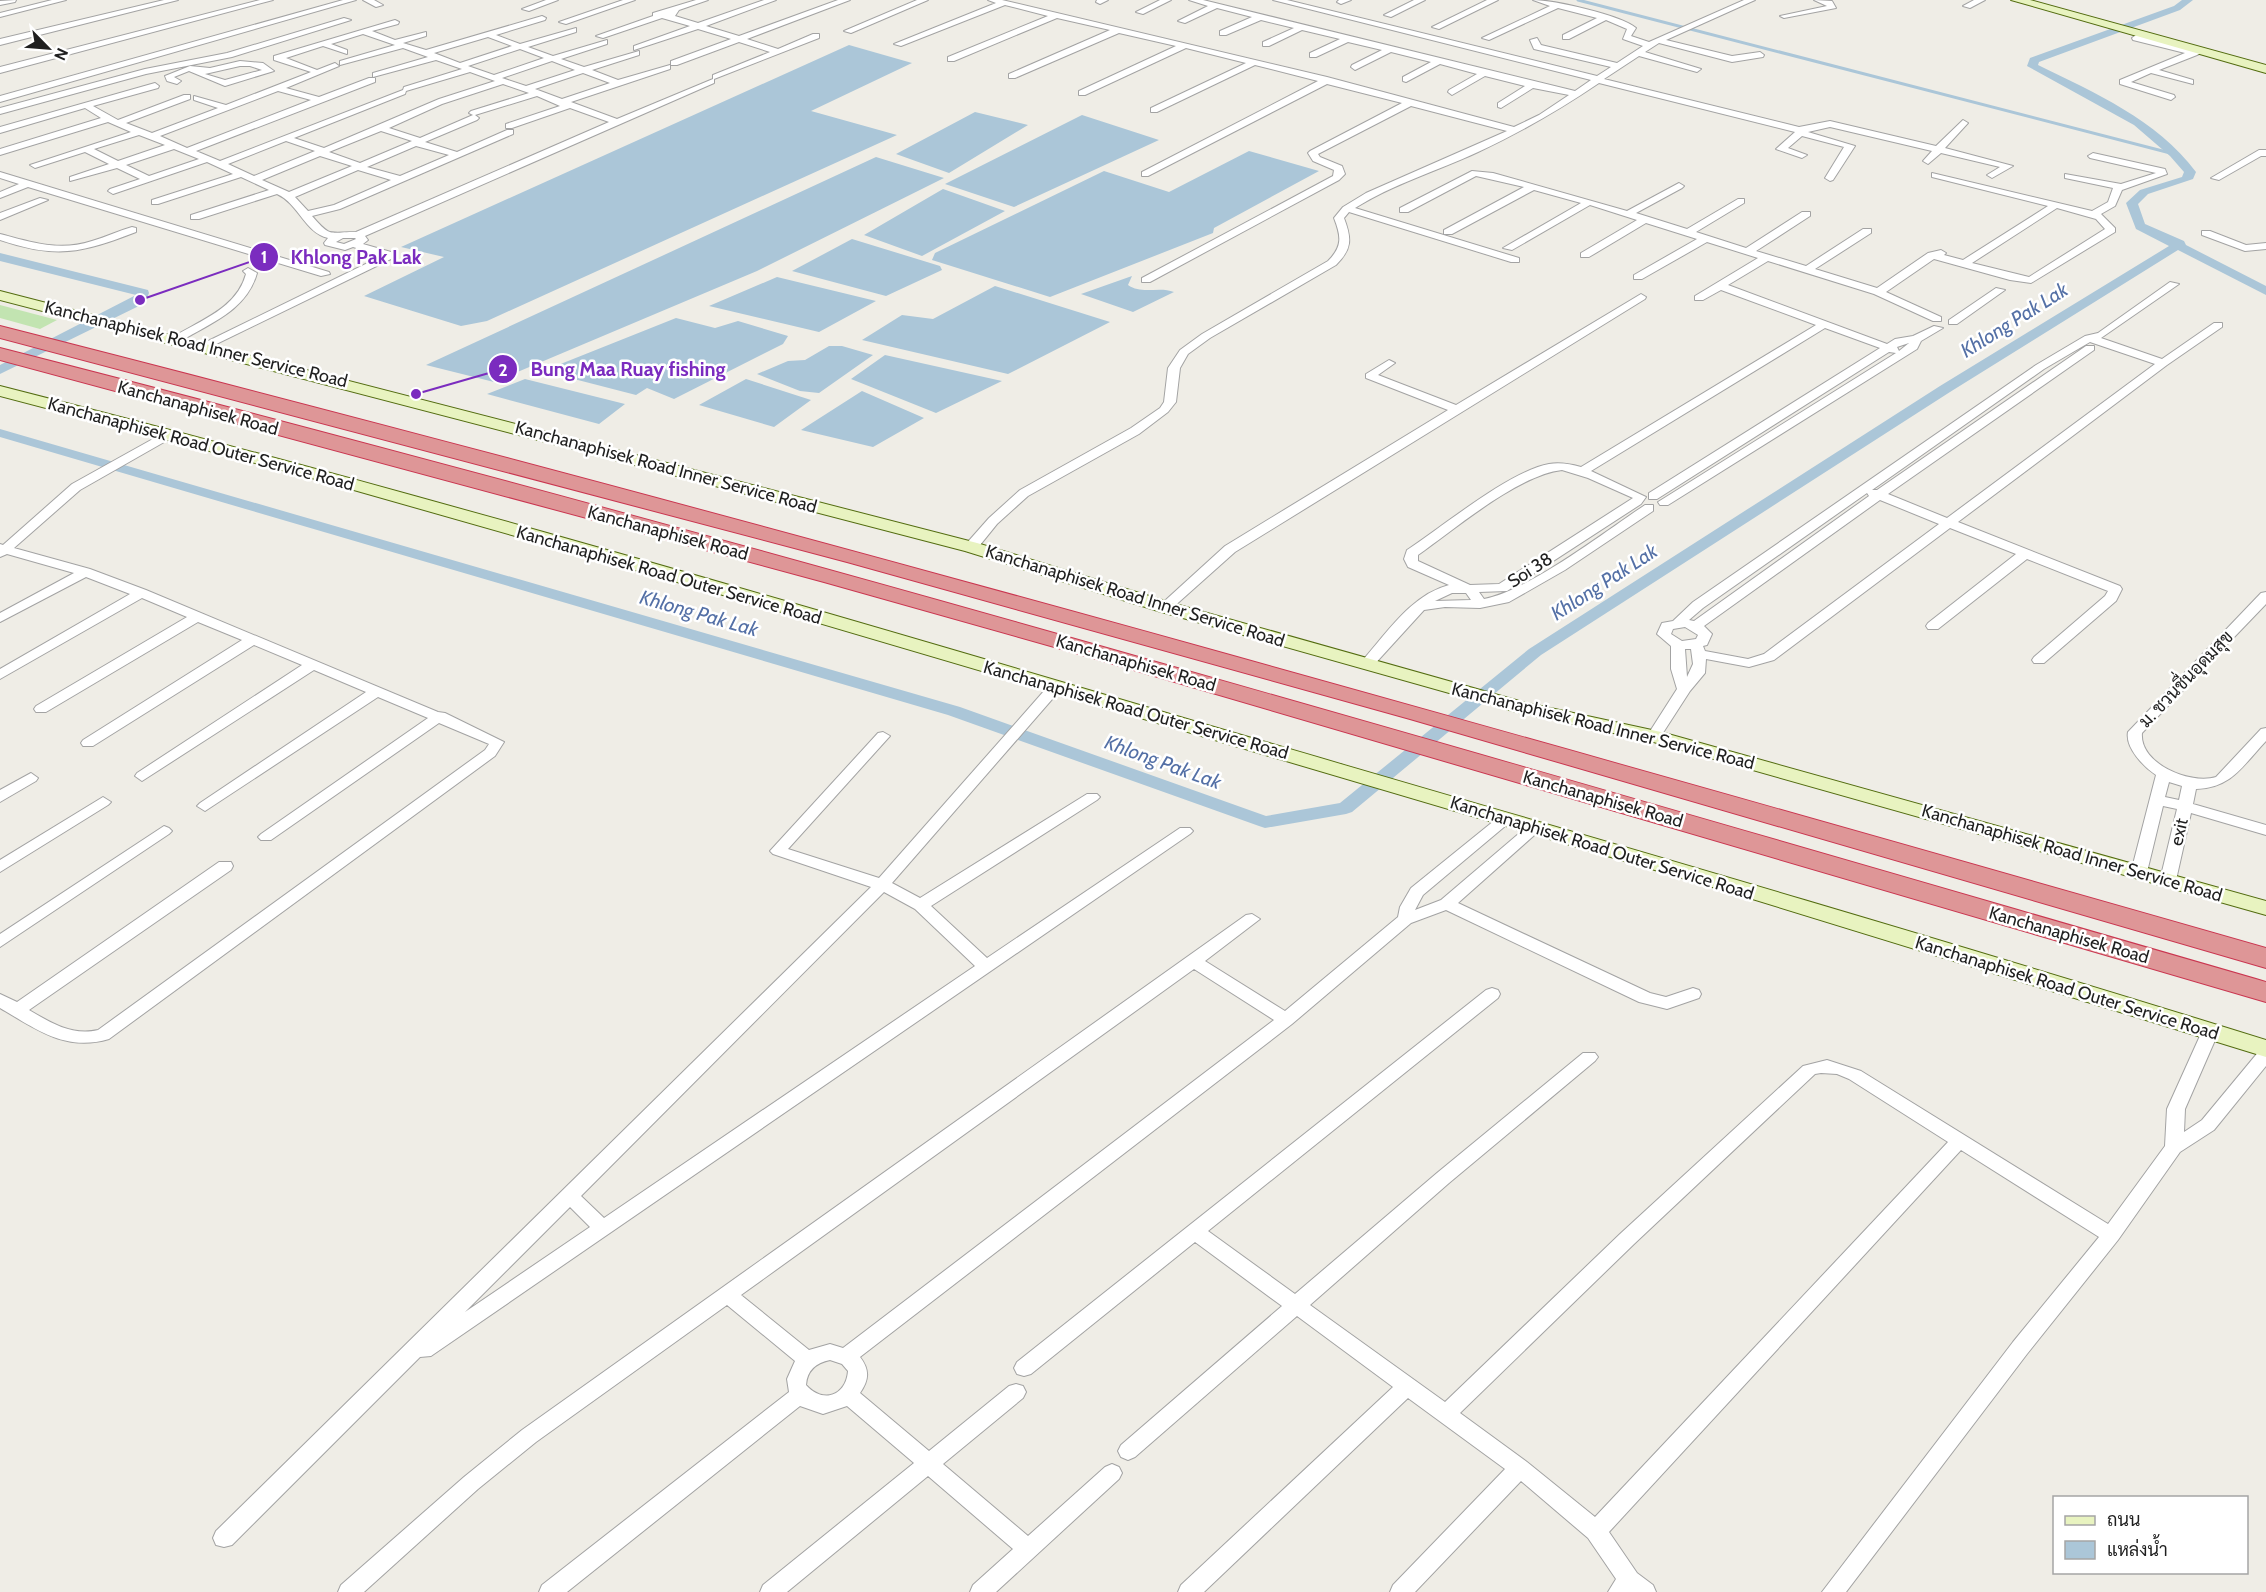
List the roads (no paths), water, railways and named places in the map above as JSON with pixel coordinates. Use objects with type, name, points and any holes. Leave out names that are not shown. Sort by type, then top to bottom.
[{"type":"highway","name":"Kanchanaphisek Road","points":[[0,332],[855,557],[1419,714],[2266,958]]},
{"type":"highway","name":"Kanchanaphisek Road","points":[[0,354],[855,584],[2266,992]]},
{"type":"main road","points":[[2017,0],[2266,64]]},
{"type":"main road","points":[[2036,0],[2070,12]]},
{"type":"main road","points":[[2175,40],[2197,52],[2266,69]]},
{"type":"main road","name":"Kanchanaphisek Road Inner Service Road","points":[[0,295],[177,339],[971,547],[1165,607],[1433,683],[1520,707],[1654,736],[2266,908]]},
{"type":"main road","name":"Kanchanaphisek Road Outer Service Road","points":[[0,391],[169,434],[1056,686],[1338,768],[2266,1049]]},
{"type":"street","points":[[0,3],[12,0]]},
{"type":"street","points":[[0,15],[62,0]]},
{"type":"street","points":[[0,42],[174,0]]},
{"type":"street","points":[[0,70],[269,0]]},
{"type":"street","points":[[0,99],[352,0]]},
{"type":"street","points":[[367,0],[379,4]]},
{"type":"street","points":[[526,9],[554,0]]},
{"type":"street","points":[[562,22],[631,0]]},
{"type":"street","points":[[662,0],[666,14]]},
{"type":"street","points":[[254,180],[496,80],[704,0]]},
{"type":"street","points":[[524,90],[637,51],[772,0]]},
{"type":"street","points":[[304,215],[337,207],[402,180],[564,104],[846,0]]},
{"type":"street","points":[[848,31],[924,0]]},
{"type":"street","points":[[992,0],[1327,80],[1515,130]]},
{"type":"street","points":[[1140,12],[1167,0]]},
{"type":"street","points":[[1193,0],[1535,86],[1542,90],[1573,95]]},
{"type":"street","points":[[1277,0],[1850,146],[1830,178]]},
{"type":"street","points":[[1388,15],[1421,0]]},
{"type":"street","points":[[1436,27],[1494,0]]},
{"type":"street","points":[[1530,0],[1606,17],[1632,28],[1626,37],[1697,69]]},
{"type":"street","points":[[1784,16],[1832,8],[1829,3],[1818,0]]},
{"type":"street","points":[[1967,6],[1981,0]]},
{"type":"street","points":[[971,547],[993,521],[1024,494],[1135,431],[1164,410],[1170,402],[1174,368],[1184,352],[1206,336],[1332,263],[1346,248],[1347,241],[1339,218],[1346,209],[1369,195],[1515,130],[1647,47],[1679,29],[1744,1]]},
{"type":"street","points":[[898,44],[1004,3]]},
{"type":"street","points":[[291,5],[325,19]]},
{"type":"street","points":[[1486,38],[1558,5]]},
{"type":"street","points":[[1182,21],[1216,6]]},
{"type":"street","points":[[666,14],[737,40],[780,52]]},
{"type":"street","points":[[951,59],[1057,15]]},
{"type":"street","points":[[1223,33],[1260,17]]},
{"type":"street","points":[[1566,37],[1606,17]]},
{"type":"street","points":[[423,54],[542,18]]},
{"type":"street","points":[[0,111],[203,59],[249,50],[347,20]]},
{"type":"street","points":[[235,21],[271,35]]},
{"type":"street","points":[[313,70],[277,58],[395,22]]},
{"type":"street","points":[[1627,26],[1621,27],[1616,37],[1647,47],[1732,59],[1760,54]]},
{"type":"street","points":[[1266,44],[1302,27]]},
{"type":"street","points":[[1012,76],[1120,29]]},
{"type":"street","points":[[458,66],[573,30]]},
{"type":"street","points":[[363,31],[615,121]]},
{"type":"street","points":[[150,137],[423,33]]},
{"type":"street","points":[[487,34],[617,83]]},
{"type":"street","points":[[357,240],[615,121],[816,36]]},
{"type":"street","points":[[176,38],[192,45]]},
{"type":"street","points":[[2136,38],[2197,52]]},
{"type":"street","points":[[1313,55],[1347,39]]},
{"type":"street","points":[[1534,40],[1537,46],[1617,66]]},
{"type":"street","points":[[322,43],[344,52]]},
{"type":"street","points":[[1082,93],[1186,45]]},
{"type":"street","points":[[1355,68],[1391,49]]},
{"type":"street","points":[[2170,97],[2123,82],[2197,52]]},
{"type":"street","points":[[113,56],[129,62]]},
{"type":"street","points":[[187,151],[374,77],[434,57]]},
{"type":"street","points":[[177,81],[170,79],[169,76],[189,69],[203,59]]},
{"type":"street","points":[[189,69],[201,72],[248,62],[270,71],[225,83],[201,75],[201,72]]},
{"type":"street","points":[[1154,110],[1254,62]]},
{"type":"street","points":[[1406,79],[1438,62]]},
{"type":"street","points":[[220,164],[405,91],[468,70]]},
{"type":"street","points":[[2153,71],[2190,82]]},
{"type":"street","points":[[1452,92],[1484,73]]},
{"type":"street","points":[[41,75],[60,82]]},
{"type":"street","points":[[1145,174],[1327,80]]},
{"type":"street","points":[[1595,80],[1756,115],[1804,131],[1822,123],[1867,128],[1881,135],[2008,166],[1992,175]]},
{"type":"street","points":[[244,85],[268,92]]},
{"type":"street","points":[[0,130],[155,86]]},
{"type":"street","points":[[1501,105],[1535,86]]},
{"type":"street","points":[[278,88],[459,155]]},
{"type":"street","points":[[289,196],[419,142],[474,116],[535,94]]},
{"type":"street","points":[[117,123],[192,98],[323,152],[402,180]]},
{"type":"street","points":[[1146,280],[1336,178],[1340,174],[1338,168],[1316,159],[1313,153],[1409,103]]},
{"type":"street","points":[[86,105],[108,119],[220,164],[289,196],[322,234],[357,240],[387,254],[387,257],[286,306],[267,318],[200,345]]},
{"type":"street","points":[[0,152],[108,119]]},
{"type":"street","points":[[1928,161],[1963,123]]},
{"type":"street","points":[[35,165],[85,147],[140,132]]},
{"type":"street","points":[[1800,134],[1781,148],[1802,155]]},
{"type":"street","points":[[57,135],[68,139]]},
{"type":"street","points":[[1867,146],[1881,135]]},
{"type":"street","points":[[73,179],[173,146]]},
{"type":"street","points":[[85,147],[118,164],[189,191]]},
{"type":"street","points":[[2216,178],[2263,153]]},
{"type":"street","points":[[1459,156],[1474,173],[1588,202],[1878,292],[1937,323],[1953,322],[2000,290]]},
{"type":"street","points":[[2093,156],[2162,171],[2162,174],[2121,187],[2115,192],[2112,204],[2093,214]]},
{"type":"street","points":[[112,191],[207,159]]},
{"type":"street","points":[[1404,210],[1474,173]]},
{"type":"street","points":[[155,202],[241,174]]},
{"type":"street","points":[[0,175],[325,274]]},
{"type":"street","points":[[1932,255],[2014,278],[2031,280],[2111,230],[2100,217],[2093,214],[1935,175]]},
{"type":"street","points":[[2068,176],[2121,187]]},
{"type":"street","points":[[0,195],[29,183]]},
{"type":"street","points":[[1626,214],[1679,186]]},
{"type":"street","points":[[1448,232],[1530,188]]},
{"type":"street","points":[[195,217],[277,191]]},
{"type":"street","points":[[0,217],[43,200]]},
{"type":"street","points":[[1688,233],[1741,201]]},
{"type":"street","points":[[1508,248],[1588,202]]},
{"type":"street","points":[[1964,264],[2057,204]]},
{"type":"street","points":[[1346,209],[1364,212],[1515,260]]},
{"type":"street","points":[[1748,251],[1806,214]]},
{"type":"street","points":[[1585,255],[1644,220]]},
{"type":"street","points":[[0,237],[56,252],[88,247],[132,230]]},
{"type":"street","points":[[1807,270],[1867,231]]},
{"type":"street","points":[[2206,233],[2245,248],[2266,246]]},
{"type":"street","points":[[1638,277],[1706,238]]},
{"type":"street","points":[[1878,292],[1932,255],[1956,252],[1976,255]]},
{"type":"street","points":[[1699,298],[1766,258]]},
{"type":"street","points":[[177,339],[240,298],[251,278],[252,273],[248,271]]},
{"type":"street","points":[[1696,626],[1768,572],[2174,284]]},
{"type":"street","points":[[1720,286],[1903,353]]},
{"type":"street","points":[[1165,607],[1230,549],[1641,297]]},
{"type":"street","points":[[1420,606],[1445,603],[1480,604],[1504,599],[1507,591],[1560,567],[1648,501],[1777,418],[1899,341],[1916,339],[1937,323]]},
{"type":"street","points":[[1581,472],[1825,324]]},
{"type":"street","points":[[2096,338],[1998,396],[1698,605],[1679,622],[1667,626],[1664,633],[1678,644],[1749,663],[1769,657],[2163,363],[2218,325]]},
{"type":"street","points":[[2096,338],[2163,363]]},
{"type":"street","points":[[1648,501],[1790,423],[1913,347],[1916,339]]},
{"type":"street","points":[[1389,363],[1370,376],[1455,409]]},
{"type":"street","points":[[1998,396],[2011,400]]},
{"type":"street","points":[[1777,418],[1790,423]]},
{"type":"street","points":[[2,551],[61,498],[169,434]]},
{"type":"street","points":[[1480,604],[1471,590],[1413,564],[1410,559],[1412,553],[1539,470],[1562,466],[1648,501]]},
{"type":"street","points":[[1864,490],[2115,589],[2111,598],[2039,660]]},
{"type":"street","points":[[0,1000],[76,1039],[92,1039],[118,1026],[496,746],[498,742],[494,738],[141,593],[85,572],[2,551]]},
{"type":"street","points":[[1933,626],[2026,554]]},
{"type":"street","points":[[1754,566],[1768,572]]},
{"type":"street","points":[[0,618],[85,572]]},
{"type":"street","name":"Soi 38","points":[[1367,664],[1420,606],[1450,589],[1507,591]]},
{"type":"street","points":[[0,675],[141,593]]},
{"type":"street","name":"ม. ชวนชื่นอุดมสุข","points":[[2163,776],[2136,742],[2135,732],[2266,596]]},
{"type":"street","points":[[41,709],[198,616]]},
{"type":"street","points":[[1654,736],[1684,689],[1698,673],[1698,649],[1705,634],[1696,626],[1679,622]]},
{"type":"street","points":[[88,743],[254,639]]},
{"type":"street","points":[[1678,644],[1676,657],[1684,689]]},
{"type":"street","points":[[142,776],[314,664]]},
{"type":"street","points":[[224,1538],[882,885],[1056,686]]},
{"type":"street","points":[[205,806],[378,691]]},
{"type":"street","points":[[266,837],[440,716]]},
{"type":"street","points":[[2139,872],[2163,776],[2190,784],[2214,784],[2221,780],[2266,732]]},
{"type":"street","points":[[883,736],[777,851],[882,885],[921,905],[986,967]]},
{"type":"street","points":[[0,797],[31,777]]},
{"type":"street","name":"exit","points":[[2168,880],[2190,784]]},
{"type":"street","points":[[921,905],[1092,796]]},
{"type":"street","points":[[2157,799],[2266,830]]},
{"type":"street","points":[[0,867],[103,802]]},
{"type":"street","points":[[1405,919],[1408,907],[1417,892],[1504,819]]},
{"type":"street","points":[[847,1356],[1286,1020],[1405,919],[1447,904],[1534,828]]},
{"type":"street","points":[[0,942],[164,831]]},
{"type":"street","points":[[392,1372],[1185,831]]},
{"type":"street","points":[[18,1010],[225,866]]},
{"type":"street","points":[[1443,871],[1469,883]]},
{"type":"street","points":[[1447,904],[1646,998],[1667,1004],[1693,994]]},
{"type":"street","points":[[349,1592],[471,1483],[529,1436],[1252,919]]},
{"type":"street","points":[[1194,962],[1286,1020]]},
{"type":"street","points":[[1023,1368],[1492,994]]},
{"type":"street","points":[[2175,1147],[2176,1109],[2210,1031]]},
{"type":"street","points":[[1833,1592],[2020,1348],[2111,1235],[2175,1147],[2208,1125],[2266,1054]]},
{"type":"street","points":[[1128,1451],[1443,1178],[1589,1057]]},
{"type":"street","points":[[1448,1413],[1627,1239],[1809,1070],[1827,1066],[1855,1075],[2111,1235]]},
{"type":"street","points":[[1596,1531],[1959,1141]]},
{"type":"street","points":[[570,1196],[603,1228]]},
{"type":"street","points":[[1195,1232],[1407,1386],[1448,1413],[1520,1468],[1596,1531],[1631,1588]]},
{"type":"street","points":[[728,1295],[807,1360]]},
{"type":"street","points":[[830,1352],[847,1356],[854,1362],[859,1374],[858,1383],[850,1396],[827,1405],[816,1404],[800,1395],[796,1387],[796,1377],[807,1360],[830,1352]]},
{"type":"street","points":[[1189,1592],[1407,1386]]},
{"type":"street","points":[[771,1592],[1016,1392]]},
{"type":"street","points":[[550,1592],[800,1395]]},
{"type":"street","points":[[850,1396],[1029,1550]]},
{"type":"street","points":[[1401,1592],[1520,1468]]},
{"type":"street","points":[[981,1592],[1112,1473]]},
{"type":"water","points":[[849,45],[912,63],[811,111],[897,135],[487,321],[461,326],[364,296],[444,257],[401,247]]},
{"type":"water","points":[[975,112],[1028,125],[949,173],[896,154]]},
{"type":"water","points":[[1082,115],[1159,140],[1014,207],[945,184]]},
{"type":"water","points":[[1249,151],[1319,171],[1214,228],[1213,233],[1050,297],[932,260],[935,253],[1104,171],[1169,192]]},
{"type":"water","points":[[876,157],[944,178],[757,271],[494,382],[426,365]]},
{"type":"water","points":[[943,189],[1005,211],[922,256],[864,235]]},
{"type":"water","points":[[852,239],[940,266],[942,270],[886,296],[792,271]]},
{"type":"water","points":[[1132,276],[1128,285],[1133,288],[1174,292],[1133,312],[1081,294]]},
{"type":"water","points":[[777,277],[876,301],[819,332],[709,306]]},
{"type":"water","points":[[995,286],[1110,322],[1008,374],[862,340],[902,315],[933,319]]},
{"type":"water","points":[[676,318],[715,328],[738,321],[788,336],[783,344],[674,399],[647,388],[636,395],[543,371]]},
{"type":"water","points":[[829,346],[842,346],[873,355],[819,393],[800,391],[757,374],[788,361],[805,360]]},
{"type":"water","points":[[885,355],[1002,381],[936,413],[851,379]]},
{"type":"water","points":[[525,379],[625,404],[599,424],[487,394]]},
{"type":"water","points":[[746,379],[811,400],[774,427],[699,405]]},
{"type":"water","points":[[862,391],[924,418],[873,447],[801,430]]},
{"type":"waterway","points":[[1578,0],[2178,155]]},
{"type":"waterway","points":[[2178,245],[2140,226],[2132,203],[2144,192],[2187,179],[2190,172],[2174,153],[2138,123],[2097,98],[2032,66],[2034,60],[2177,8],[2188,0]]},
{"type":"waterway","name":"Khlong Pak Lak","points":[[0,433],[954,711],[1265,822],[1346,808],[1535,652],[1945,389],[2178,245]]},
{"type":"waterway","points":[[2178,245],[2266,291]]},
{"type":"waterway","name":"Khlong Pak Lak","points":[[0,257],[143,293],[140,300],[0,370]]},
{"type":"place","name":"Khlong Pak Lak","points":[[140,300]]},
{"type":"place","name":"Bung Maa Ruay fishing","points":[[416,394]]}]
